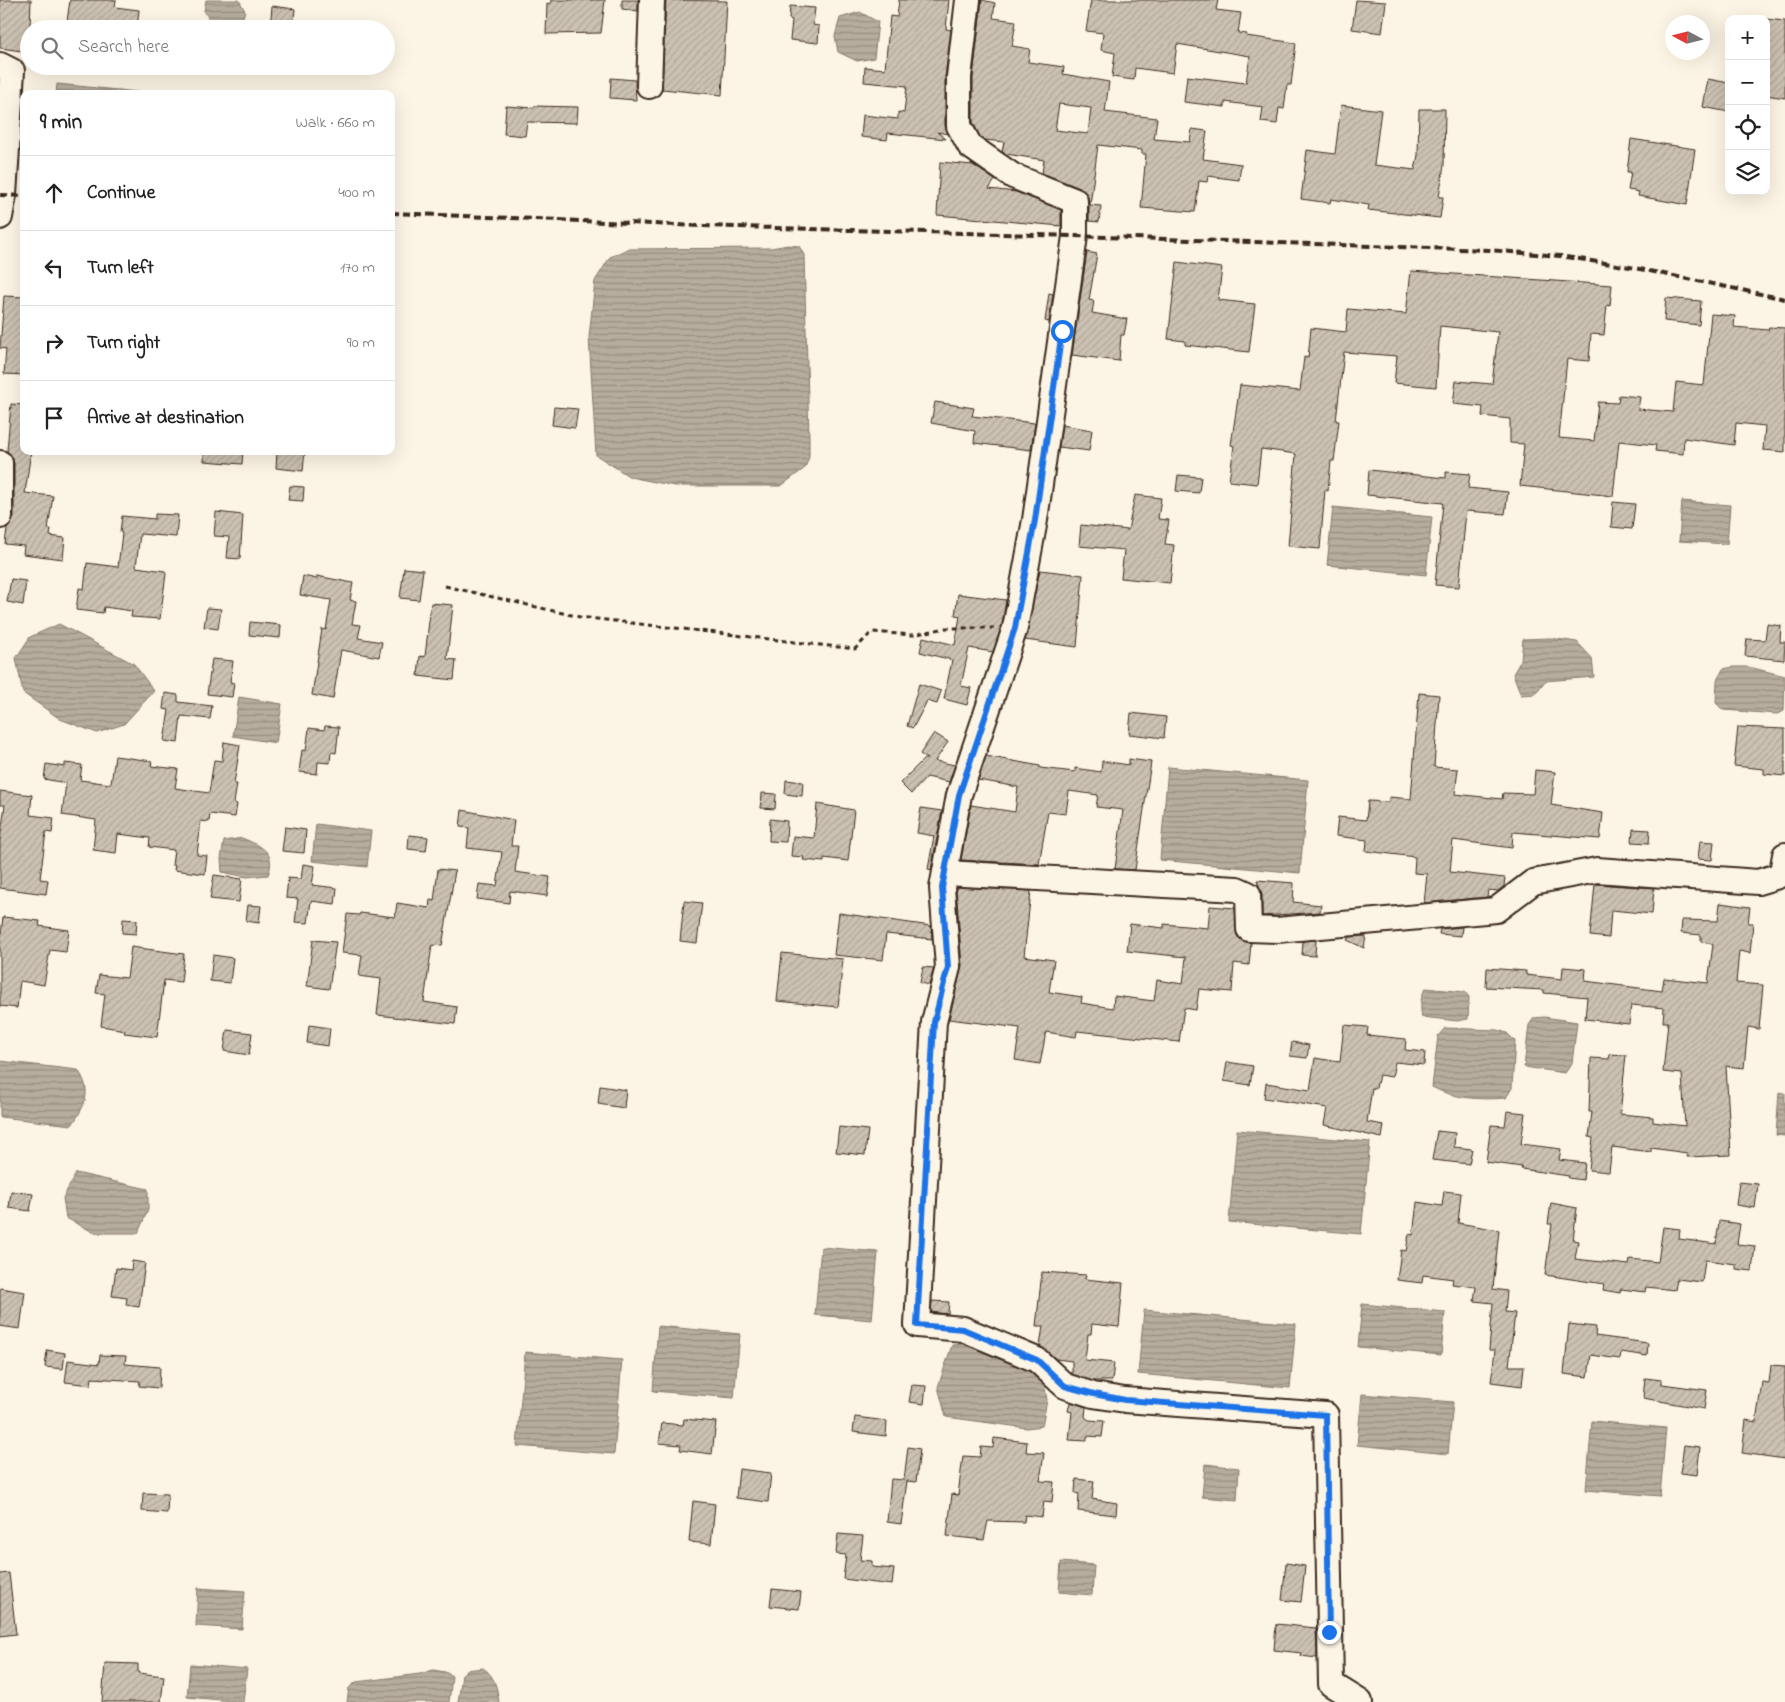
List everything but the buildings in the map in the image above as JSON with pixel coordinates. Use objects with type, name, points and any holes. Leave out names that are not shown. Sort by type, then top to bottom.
[{"type":"street","points":[[648,86],[652,0]]},
{"type":"street","points":[[968,0],[959,77],[959,126],[970,146],[1013,176],[1075,201],[1075,236],[1035,520],[1015,628],[959,795],[942,888],[948,967],[934,1022],[917,1325],[963,1329],[1037,1360],[1065,1386],[1094,1394],[1125,1400],[1326,1415],[1331,1684],[1360,1702]]},
{"type":"street","points":[[0,65],[12,71],[4,195],[0,217]]},
{"type":"street","points":[[0,463],[0,516]]},
{"type":"street","points":[[945,873],[1237,889],[1248,894],[1249,929],[1277,930],[1496,910],[1533,882],[1597,870],[1758,882],[1778,876],[1782,872],[1785,855]]},
{"type":"path","points":[[445,586],[580,617],[855,649],[872,632],[913,635],[946,628],[1015,628]]},
{"type":"shaded area","points":[[206,0],[239,0],[245,11],[242,20],[210,20],[204,11]]},
{"type":"shaded area","points":[[860,12],[878,22],[874,58],[857,61],[838,52],[835,36],[840,18]]},
{"type":"shaded area","points":[[57,84],[118,90],[56,90]]},
{"type":"shaded area","points":[[788,245],[799,246],[804,255],[809,437],[809,457],[805,468],[781,486],[675,486],[630,477],[596,455],[589,337],[595,281],[610,257],[627,249],[771,248]]},
{"type":"shaded area","points":[[1682,501],[1730,505],[1727,544],[1679,541]]},
{"type":"shaded area","points":[[1333,507],[1432,517],[1426,575],[1327,565]]},
{"type":"shaded area","points":[[59,624],[134,664],[154,691],[124,724],[97,733],[60,719],[23,693],[16,658],[30,637]]},
{"type":"shaded area","points":[[1550,638],[1577,642],[1592,658],[1594,677],[1545,681],[1535,694],[1521,695],[1513,674],[1521,660],[1523,639]]},
{"type":"shaded area","points":[[1749,667],[1785,676],[1784,711],[1777,714],[1723,710],[1716,703],[1717,680],[1723,669]]},
{"type":"shaded area","points":[[239,697],[282,704],[276,743],[233,736]]},
{"type":"shaded area","points":[[1168,767],[1308,780],[1300,873],[1160,860]]},
{"type":"shaded area","points":[[316,824],[371,831],[367,867],[312,861]]},
{"type":"shaded area","points":[[242,838],[261,847],[269,855],[270,867],[268,875],[247,877],[222,872],[221,859],[224,841]]},
{"type":"shaded area","points":[[1426,988],[1465,992],[1469,997],[1468,1019],[1457,1021],[1422,1017],[1421,1002]]},
{"type":"shaded area","points":[[1544,1017],[1577,1022],[1572,1063],[1565,1073],[1524,1067],[1529,1025],[1534,1018]]},
{"type":"shaded area","points":[[1445,1028],[1498,1030],[1507,1033],[1515,1041],[1512,1088],[1506,1098],[1468,1098],[1449,1094],[1432,1087],[1438,1036]]},
{"type":"shaded area","points":[[0,1061],[78,1070],[85,1085],[86,1098],[81,1111],[72,1125],[0,1117]]},
{"type":"shaded area","points":[[1779,1092],[1785,1093],[1785,1136],[1776,1135]]},
{"type":"shaded area","points":[[1237,1130],[1370,1142],[1361,1234],[1229,1222]]},
{"type":"shaded area","points":[[76,1173],[148,1189],[148,1210],[138,1233],[95,1233],[66,1218],[63,1198]]},
{"type":"shaded area","points":[[821,1247],[878,1252],[872,1320],[815,1315]]},
{"type":"shaded area","points":[[1362,1304],[1445,1312],[1441,1355],[1358,1347]]},
{"type":"shaded area","points":[[1144,1310],[1296,1324],[1290,1388],[1138,1374]]},
{"type":"shaded area","points":[[658,1326],[740,1334],[734,1398],[653,1391]]},
{"type":"shaded area","points":[[972,1343],[1042,1370],[1047,1400],[1042,1426],[1027,1428],[946,1417],[938,1387],[952,1345]]},
{"type":"shaded area","points":[[525,1352],[622,1360],[614,1454],[517,1446]]},
{"type":"shaded area","points":[[1362,1394],[1453,1402],[1448,1454],[1357,1445]]},
{"type":"shaded area","points":[[1592,1421],[1666,1428],[1660,1496],[1586,1490]]},
{"type":"shaded area","points":[[1205,1464],[1239,1468],[1237,1500],[1202,1497]]},
{"type":"shaded area","points":[[1061,1562],[1094,1565],[1092,1595],[1059,1592]]},
{"type":"shaded area","points":[[198,1588],[245,1591],[242,1629],[196,1626]]},
{"type":"shaded area","points":[[190,1664],[247,1669],[243,1702],[187,1697]]},
{"type":"shaded area","points":[[483,1668],[493,1679],[499,1702],[458,1702],[462,1675],[466,1670]]},
{"type":"shaded area","points":[[433,1670],[445,1672],[452,1676],[449,1702],[347,1702],[349,1688],[356,1682],[420,1674]]},
{"type":"railway","points":[[0,195],[20,196]]},
{"type":"railway","points":[[395,213],[701,226],[1489,250],[1560,256],[1630,267],[1785,299]]},
{"type":"route","points":[[1062,331],[1035,520],[1015,628],[959,795],[942,888],[948,967],[934,1022],[917,1325],[963,1329],[1021,1352],[1037,1360],[1065,1386],[1077,1391],[1125,1400],[1326,1415],[1329,1632]]}]
